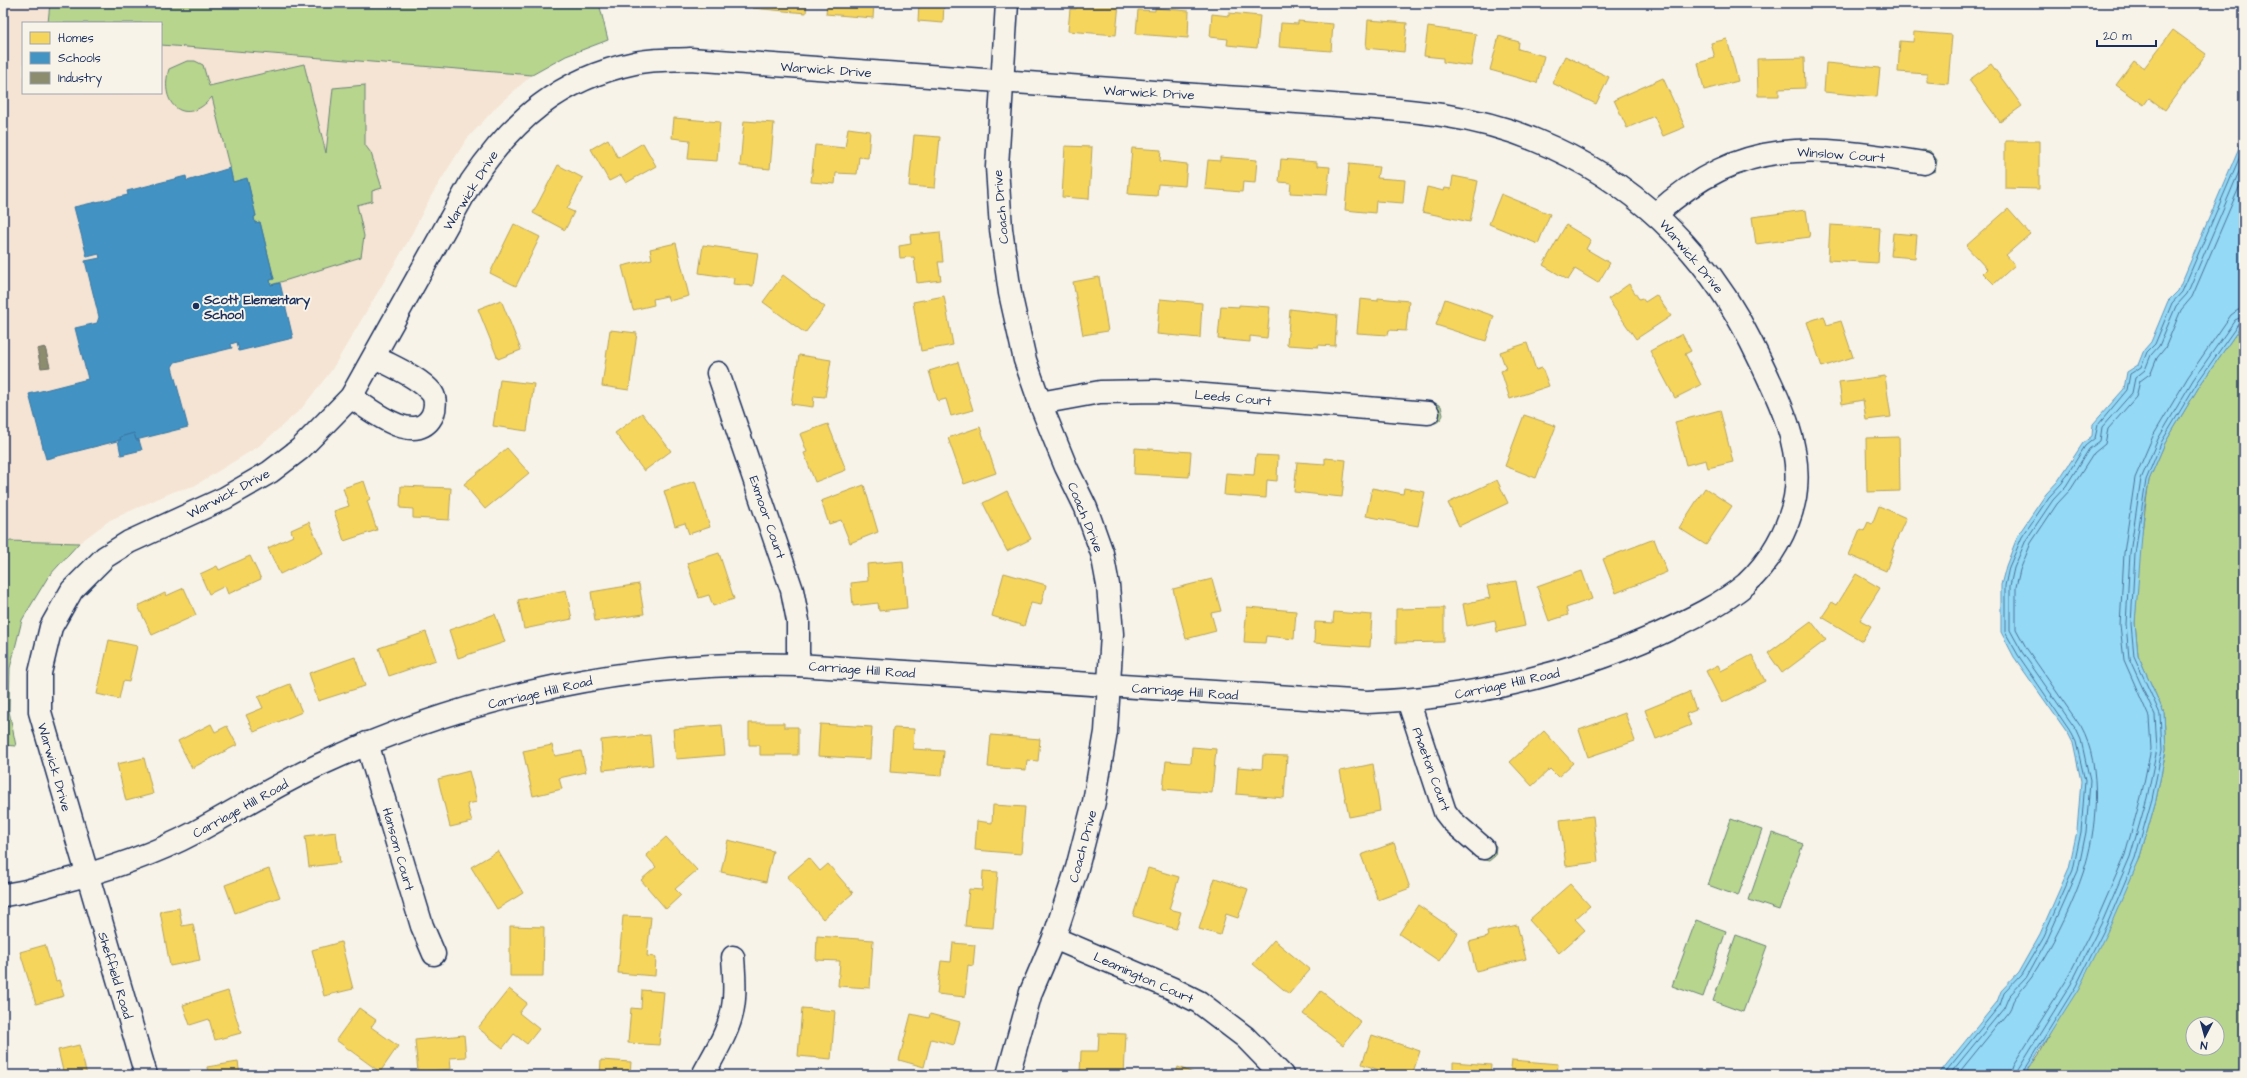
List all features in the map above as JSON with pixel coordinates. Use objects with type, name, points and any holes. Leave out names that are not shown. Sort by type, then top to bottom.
[{"type":"street","name":"Coach Drive","points":[[1007,3],[997,167],[1001,229],[1016,324],[1040,403],[1066,467],[1086,508],[1102,553],[1108,585],[1112,634],[1106,732],[1094,802],[1077,868],[1054,938],[1031,992],[1008,1075]]},
{"type":"street","name":"Warwick Drive","points":[[86,876],[40,712],[40,673],[46,644],[59,610],[85,575],[105,557],[128,542],[225,498],[270,472],[300,449],[351,397],[375,357],[471,182],[492,152],[530,112],[567,87],[596,74],[636,63],[690,59],[1394,109],[1448,115],[1514,132],[1576,159],[1620,186],[1656,214],[1674,231],[1729,302],[1768,375],[1784,412],[1791,437],[1796,482],[1790,518],[1773,550],[1758,570],[1740,588]]},
{"type":"street","name":"Winslow Court","points":[[1656,214],[1674,198],[1711,173],[1732,163],[1757,156],[1793,151],[1837,152],[1924,163]]},
{"type":"street","points":[[351,397],[391,424],[401,427],[418,427],[432,415],[435,405],[433,394],[417,381],[375,357]]},
{"type":"street","name":"Exmoor Court","points":[[718,373],[792,590],[798,621],[798,665]]},
{"type":"street","name":"Leeds Court","points":[[1040,403],[1100,392],[1156,391],[1428,413]]},
{"type":"street","name":"Carriage Hill Road","points":[[3,895],[86,876],[112,868],[163,848],[326,762],[367,743],[476,706],[537,690],[584,681],[693,667],[734,665],[798,665],[1323,700],[1408,700],[1473,692],[1573,669],[1621,651],[1682,623],[1740,588]]},
{"type":"street","name":"Phaeton Court","points":[[1408,700],[1445,812],[1483,848]]},
{"type":"street","name":"Hansom Court","points":[[367,743],[422,926],[434,954]]},
{"type":"street","name":"Sheffield Road","points":[[86,876],[146,1075]]},
{"type":"street","name":"Leamington Court","points":[[1054,938],[1171,988],[1199,1002],[1245,1037],[1282,1075]]},
{"type":"street","points":[[703,1075],[729,1023],[733,1008],[735,986],[733,957]]},
{"type":"shaded area","name":"Scott Elementary School","points":[[3,3],[50,3],[48,22],[22,22],[22,94],[162,94],[162,45],[532,75],[498,105],[466,140],[431,196],[407,243],[331,371],[301,409],[259,446],[194,486],[175,491],[110,520],[79,543],[8,541],[3,544]]},
{"type":"green space","points":[[50,3],[599,3],[608,40],[566,56],[532,75],[162,45],[162,22],[48,22]]},
{"type":"green space","points":[[187,61],[195,61],[203,65],[209,86],[304,64],[326,153],[333,88],[365,85],[365,145],[371,153],[382,188],[372,191],[372,201],[357,205],[364,236],[361,257],[271,285],[270,280],[274,279],[260,222],[255,223],[254,217],[256,216],[247,179],[233,182],[212,97],[202,106],[193,111],[184,111],[177,108],[171,102],[167,93],[169,69]]},
{"type":"green space","points":[[1919,151],[1930,151],[1937,160],[1935,171],[1925,175],[1918,173]]},
{"type":"green space","points":[[2244,322],[2244,1075],[2024,1075],[2040,1053],[2139,860],[2156,800],[2166,750],[2164,713],[2138,655],[2135,623],[2139,554],[2149,480],[2165,443],[2200,385]]},
{"type":"green space","points":[[1433,402],[1441,406],[1443,415],[1437,422],[1432,424],[1427,423],[1427,403]]},
{"type":"green space","points":[[8,541],[79,543],[48,577],[22,620],[10,668],[9,711],[16,746],[3,745],[3,544]]},
{"type":"green space","points":[[1731,819],[1762,830],[1738,896],[1708,885]]},
{"type":"green space","points":[[1772,833],[1803,844],[1779,910],[1749,900]]},
{"type":"green space","points":[[1490,841],[1496,846],[1495,856],[1489,861],[1479,859],[1475,853]]},
{"type":"green space","points":[[1696,920],[1726,931],[1703,997],[1672,986]]},
{"type":"green space","points":[[1736,935],[1767,946],[1743,1012],[1713,1001]]},
{"type":"water","points":[[2244,136],[2244,322],[2200,385],[2165,443],[2149,480],[2144,510],[2135,623],[2138,655],[2164,713],[2166,750],[2156,800],[2139,860],[2111,924],[2079,988],[2024,1075],[1938,1075],[1997,1002],[2001,991],[2018,973],[2040,934],[2069,868],[2077,831],[2081,781],[2073,743],[2069,735],[2014,657],[2001,632],[2001,585],[2006,566],[2018,535],[2046,494],[2058,481],[2083,443],[2092,436],[2093,424],[2124,389],[2127,372],[2138,365],[2144,350],[2151,342],[2168,301],[2178,291]]},
{"type":"building: Homes","points":[[685,3],[704,3],[704,8],[685,7]]},
{"type":"building: Homes","points":[[753,3],[807,3],[806,13],[752,8]]},
{"type":"building: Homes","points":[[827,3],[874,3],[873,18],[826,14]]},
{"type":"building: Homes","points":[[919,3],[944,3],[943,23],[918,21]]},
{"type":"building: Homes","points":[[1077,3],[1119,3],[1116,35],[1068,31],[1070,9],[1076,9]]},
{"type":"building: Homes","points":[[1155,8],[1189,11],[1188,38],[1136,34],[1138,10],[1155,11]]},
{"type":"building: Homes","points":[[1229,13],[1260,16],[1257,48],[1227,45],[1228,39],[1210,37],[1212,14],[1229,16]]},
{"type":"building: Homes","points":[[1368,20],[1407,23],[1404,52],[1366,48]]},
{"type":"building: Homes","points":[[1298,21],[1333,24],[1331,51],[1279,47],[1281,23],[1298,24]]},
{"type":"building: Homes","points":[[1428,27],[1476,34],[1471,66],[1443,62],[1443,58],[1424,56]]},
{"type":"building: Homes","points":[[2173,30],[2206,54],[2165,110],[2149,98],[2144,105],[2116,85],[2134,61],[2144,68]]},
{"type":"building: Homes","points":[[1914,32],[1952,35],[1948,84],[1927,82],[1927,74],[1898,72],[1900,41],[1913,42]]},
{"type":"building: Homes","points":[[1499,36],[1519,42],[1518,49],[1544,56],[1537,83],[1490,70]]},
{"type":"building: Homes","points":[[1727,39],[1738,81],[1704,90],[1698,63],[1715,58],[1711,43]]},
{"type":"building: Homes","points":[[1565,56],[1609,77],[1596,104],[1552,83]]},
{"type":"building: Homes","points":[[1804,58],[1805,88],[1779,89],[1779,96],[1758,96],[1757,59]]},
{"type":"building: Homes","points":[[1826,63],[1880,68],[1877,97],[1824,92]]},
{"type":"building: Homes","points":[[1991,64],[2022,106],[2000,122],[1969,80]]},
{"type":"building: Homes","points":[[1663,78],[1685,127],[1663,136],[1654,116],[1627,128],[1614,100]]},
{"type":"building: Homes","points":[[674,118],[720,122],[717,161],[688,159],[690,140],[672,138]]},
{"type":"building: Homes","points":[[744,121],[774,123],[770,169],[740,166]]},
{"type":"building: Homes","points":[[848,128],[870,131],[868,158],[859,157],[857,174],[836,173],[835,184],[811,182],[815,145],[845,148]]},
{"type":"building: Homes","points":[[914,135],[940,137],[935,188],[909,186]]},
{"type":"building: Homes","points":[[608,139],[618,158],[643,143],[656,166],[626,183],[621,175],[609,181],[591,149]]},
{"type":"building: Homes","points":[[2005,141],[2039,141],[2039,189],[2005,188]]},
{"type":"building: Homes","points":[[1065,146],[1092,147],[1089,199],[1062,197]]},
{"type":"building: Homes","points":[[1132,148],[1161,150],[1160,161],[1187,164],[1185,186],[1158,184],[1157,196],[1128,194]]},
{"type":"building: Homes","points":[[1220,157],[1257,160],[1255,183],[1243,182],[1242,192],[1205,189],[1208,160],[1220,161]]},
{"type":"building: Homes","points":[[1281,159],[1317,162],[1317,166],[1330,167],[1327,195],[1290,193],[1291,183],[1279,182]]},
{"type":"building: Homes","points":[[1349,164],[1379,167],[1377,178],[1405,180],[1403,203],[1376,201],[1375,213],[1345,210]]},
{"type":"building: Homes","points":[[558,165],[583,178],[567,209],[574,212],[565,230],[533,213]]},
{"type":"building: Homes","points":[[1453,176],[1478,181],[1470,222],[1422,212],[1427,187],[1444,191],[1445,188],[1451,189]]},
{"type":"building: Homes","points":[[1501,194],[1550,214],[1538,244],[1489,224]]},
{"type":"building: Homes","points":[[2008,209],[2030,234],[2006,255],[2015,265],[1994,284],[1983,273],[1987,269],[1966,246]]},
{"type":"building: Homes","points":[[1806,210],[1810,237],[1756,244],[1752,217]]},
{"type":"building: Homes","points":[[514,224],[540,237],[516,286],[490,273]]},
{"type":"building: Homes","points":[[1566,225],[1591,240],[1586,249],[1610,263],[1598,283],[1575,269],[1568,280],[1543,265]]},
{"type":"building: Homes","points":[[1830,225],[1880,228],[1878,263],[1828,260]]},
{"type":"building: Homes","points":[[940,232],[943,262],[938,262],[941,280],[917,283],[914,257],[900,258],[899,246],[911,244],[910,235]]},
{"type":"building: Homes","points":[[1893,233],[1917,235],[1915,258],[1891,256]]},
{"type":"building: Homes","points":[[676,243],[689,296],[669,301],[667,296],[653,299],[654,305],[633,310],[622,266],[652,259],[650,249]]},
{"type":"building: Homes","points":[[703,245],[758,253],[753,286],[733,284],[734,278],[699,273]]},
{"type":"building: Homes","points":[[783,275],[825,307],[805,333],[763,302]]},
{"type":"building: Homes","points":[[1099,277],[1108,331],[1083,335],[1073,282]]},
{"type":"building: Homes","points":[[1629,284],[1639,299],[1642,298],[1645,302],[1656,295],[1671,316],[1636,339],[1608,299]]},
{"type":"building: Homes","points":[[944,296],[953,345],[921,351],[913,302]]},
{"type":"building: Homes","points":[[1378,298],[1409,301],[1406,331],[1389,330],[1388,335],[1357,333],[1360,299],[1378,301]]},
{"type":"building: Homes","points":[[1160,299],[1202,303],[1200,338],[1157,334]]},
{"type":"building: Homes","points":[[1445,299],[1494,316],[1486,341],[1436,325]]},
{"type":"building: Homes","points":[[501,300],[521,350],[498,359],[478,309]]},
{"type":"building: Homes","points":[[1239,305],[1270,307],[1267,338],[1250,336],[1250,342],[1218,339],[1221,306],[1239,307]]},
{"type":"building: Homes","points":[[1290,309],[1337,315],[1335,346],[1318,345],[1318,347],[1287,345]]},
{"type":"building: Homes","points":[[1824,316],[1827,325],[1841,321],[1853,357],[1822,367],[1807,322]]},
{"type":"building: Homes","points":[[610,330],[637,333],[629,390],[602,386]]},
{"type":"building: Homes","points":[[1682,334],[1691,351],[1685,354],[1701,385],[1675,398],[1650,351]]},
{"type":"building: Homes","points":[[1527,343],[1536,370],[1542,368],[1549,386],[1510,399],[1501,371],[1506,369],[1500,352]]},
{"type":"building: Homes","points":[[799,355],[831,360],[825,397],[814,396],[813,407],[791,404]]},
{"type":"building: Homes","points":[[958,362],[973,410],[951,416],[946,399],[938,401],[929,371]]},
{"type":"building: Homes","points":[[1885,376],[1891,417],[1866,420],[1863,400],[1842,404],[1839,382]]},
{"type":"building: Homes","points":[[500,380],[534,384],[527,431],[493,426]]},
{"type":"building: Homes","points":[[1720,410],[1733,462],[1708,468],[1706,460],[1686,465],[1675,422]]},
{"type":"building: Homes","points":[[642,413],[671,451],[644,471],[615,433]]},
{"type":"building: Homes","points":[[1524,415],[1556,426],[1536,478],[1505,466]]},
{"type":"building: Homes","points":[[828,424],[846,470],[815,482],[804,453],[807,452],[800,434]]},
{"type":"building: Homes","points":[[980,427],[996,473],[964,484],[948,438]]},
{"type":"building: Homes","points":[[1899,437],[1900,491],[1867,492],[1866,438]]},
{"type":"building: Homes","points":[[507,448],[529,473],[485,509],[464,484]]},
{"type":"building: Homes","points":[[1135,448],[1191,452],[1189,477],[1134,474]]},
{"type":"building: Homes","points":[[1256,455],[1278,456],[1277,481],[1267,480],[1266,498],[1224,495],[1226,473],[1254,475]]},
{"type":"building: Homes","points":[[1325,458],[1346,460],[1342,497],[1294,492],[1297,462],[1325,464]]},
{"type":"building: Homes","points":[[1497,480],[1508,503],[1459,526],[1448,503]]},
{"type":"building: Homes","points":[[364,481],[370,499],[367,501],[377,530],[344,541],[334,511],[349,506],[343,488]]},
{"type":"building: Homes","points":[[695,481],[710,527],[689,534],[685,523],[675,526],[664,491]]},
{"type":"building: Homes","points":[[864,485],[878,532],[850,543],[841,520],[829,524],[821,501]]},
{"type":"building: Homes","points":[[401,486],[451,488],[449,520],[413,518],[413,509],[400,508]]},
{"type":"building: Homes","points":[[1372,488],[1403,494],[1404,488],[1425,492],[1418,526],[1366,516]]},
{"type":"building: Homes","points":[[1705,488],[1732,506],[1706,545],[1679,528]]},
{"type":"building: Homes","points":[[1007,491],[1031,539],[1007,551],[983,503]]},
{"type":"building: Homes","points":[[1879,506],[1906,518],[1892,550],[1894,550],[1886,571],[1849,555],[1860,529],[1864,531],[1868,522],[1872,524]]},
{"type":"building: Homes","points":[[309,522],[323,553],[280,574],[268,548],[293,536],[291,530]]},
{"type":"building: Homes","points":[[1654,539],[1667,572],[1616,593],[1603,559]]},
{"type":"building: Homes","points":[[719,553],[734,599],[713,606],[709,595],[699,598],[687,563]]},
{"type":"building: Homes","points":[[250,556],[261,579],[228,594],[225,586],[209,594],[200,574],[217,566],[219,570]]},
{"type":"building: Homes","points":[[903,561],[907,608],[879,611],[878,603],[853,606],[851,583],[868,581],[867,564]]},
{"type":"building: Homes","points":[[1582,571],[1592,599],[1566,608],[1568,615],[1549,621],[1537,587]]},
{"type":"building: Homes","points":[[1004,573],[1046,585],[1041,605],[1031,603],[1024,626],[992,616]]},
{"type":"building: Homes","points":[[1856,574],[1880,588],[1860,620],[1871,626],[1862,641],[1822,617],[1832,602],[1837,605]]},
{"type":"building: Homes","points":[[1212,579],[1221,611],[1211,613],[1216,631],[1186,639],[1173,589]]},
{"type":"building: Homes","points":[[1516,581],[1525,626],[1497,632],[1495,620],[1467,626],[1463,604],[1490,598],[1487,586]]},
{"type":"building: Homes","points":[[639,584],[644,614],[595,621],[591,592]]},
{"type":"building: Homes","points":[[184,588],[196,615],[152,635],[138,606],[165,593],[166,596]]},
{"type":"building: Homes","points":[[566,590],[572,619],[524,629],[518,600]]},
{"type":"building: Homes","points":[[1247,607],[1296,611],[1294,639],[1266,636],[1265,643],[1244,642]]},
{"type":"building: Homes","points":[[1444,608],[1444,642],[1396,643],[1396,609]]},
{"type":"building: Homes","points":[[1334,612],[1372,615],[1370,647],[1314,643],[1315,622],[1333,623]]},
{"type":"building: Homes","points":[[495,614],[505,642],[458,658],[449,630]]},
{"type":"building: Homes","points":[[1811,621],[1826,640],[1782,673],[1768,653]]},
{"type":"building: Homes","points":[[426,632],[436,660],[389,676],[379,648]]},
{"type":"building: Homes","points":[[109,640],[137,646],[129,682],[123,681],[119,699],[97,694]]},
{"type":"building: Homes","points":[[1752,655],[1765,681],[1722,703],[1706,671],[1718,665],[1721,671]]},
{"type":"building: Homes","points":[[355,657],[365,686],[318,701],[309,673]]},
{"type":"building: Homes","points":[[290,684],[302,712],[254,732],[246,715],[263,708],[258,697]]},
{"type":"building: Homes","points":[[1689,692],[1696,710],[1686,714],[1691,725],[1656,739],[1645,710]]},
{"type":"building: Homes","points":[[1625,713],[1635,741],[1588,757],[1579,730]]},
{"type":"building: Homes","points":[[749,723],[784,723],[784,727],[798,727],[798,755],[760,755],[760,745],[749,745]]},
{"type":"building: Homes","points":[[211,724],[215,732],[227,726],[237,745],[192,768],[178,741]]},
{"type":"building: Homes","points":[[820,724],[872,727],[870,759],[818,756]]},
{"type":"building: Homes","points":[[722,725],[725,755],[676,759],[673,729]]},
{"type":"building: Homes","points":[[893,728],[914,729],[913,749],[944,751],[942,776],[890,772]]},
{"type":"building: Homes","points":[[1544,731],[1573,763],[1558,777],[1550,769],[1532,786],[1510,762]]},
{"type":"building: Homes","points":[[650,735],[653,765],[603,770],[601,740]]},
{"type":"building: Homes","points":[[991,735],[1040,739],[1038,761],[1027,760],[1026,770],[988,767]]},
{"type":"building: Homes","points":[[552,745],[555,756],[581,751],[586,772],[559,778],[562,789],[533,796],[523,751]]},
{"type":"building: Homes","points":[[1192,747],[1216,749],[1212,793],[1163,789],[1166,761],[1191,763]]},
{"type":"building: Homes","points":[[1263,755],[1287,756],[1284,798],[1236,794],[1238,767],[1262,769]]},
{"type":"building: Homes","points":[[144,758],[153,794],[126,801],[117,764]]},
{"type":"building: Homes","points":[[1373,764],[1380,811],[1349,817],[1340,771]]},
{"type":"building: Homes","points":[[469,771],[477,802],[467,804],[472,822],[450,827],[438,779]]},
{"type":"building: Homes","points":[[993,805],[1025,807],[1021,854],[975,850],[977,821],[992,823]]},
{"type":"building: Homes","points":[[1593,816],[1598,862],[1566,866],[1560,820]]},
{"type":"building: Homes","points":[[336,832],[340,863],[309,867],[305,836]]},
{"type":"building: Homes","points":[[666,837],[697,870],[675,889],[681,895],[666,909],[641,880],[656,867],[646,855]]},
{"type":"building: Homes","points":[[728,840],[773,851],[766,882],[721,872]]},
{"type":"building: Homes","points":[[1394,843],[1410,888],[1378,900],[1361,855]]},
{"type":"building: Homes","points":[[498,851],[523,893],[497,909],[471,867]]},
{"type":"building: Homes","points":[[809,858],[820,871],[828,864],[853,893],[823,919],[787,877]]},
{"type":"building: Homes","points":[[1148,868],[1179,877],[1169,909],[1181,912],[1176,929],[1133,916]]},
{"type":"building: Homes","points":[[269,869],[280,897],[235,913],[225,885]]},
{"type":"building: Homes","points":[[983,871],[998,872],[993,928],[965,926],[969,889],[982,890]]},
{"type":"building: Homes","points":[[1215,878],[1248,889],[1238,918],[1226,914],[1220,935],[1199,929]]},
{"type":"building: Homes","points":[[1570,884],[1590,906],[1575,919],[1585,930],[1559,953],[1529,920]]},
{"type":"building: Homes","points":[[1418,905],[1458,933],[1439,961],[1399,934]]},
{"type":"building: Homes","points":[[179,908],[182,926],[193,924],[200,960],[170,966],[160,911]]},
{"type":"building: Homes","points":[[623,916],[651,917],[647,956],[656,957],[655,976],[618,973]]},
{"type":"building: Homes","points":[[1517,925],[1526,959],[1476,971],[1469,942],[1488,937],[1487,932]]},
{"type":"building: Homes","points":[[510,926],[544,927],[543,976],[510,976]]},
{"type":"building: Homes","points":[[817,936],[873,940],[870,988],[838,986],[840,961],[816,960]]},
{"type":"building: Homes","points":[[1274,940],[1310,970],[1289,994],[1253,964]]},
{"type":"building: Homes","points":[[341,942],[353,989],[324,996],[312,950]]},
{"type":"building: Homes","points":[[953,943],[975,945],[973,966],[968,965],[965,997],[937,994],[941,961],[951,962]]},
{"type":"building: Homes","points":[[45,945],[56,981],[59,980],[64,996],[36,1004],[20,952]]},
{"type":"building: Homes","points":[[509,989],[527,1003],[519,1013],[539,1029],[527,1044],[514,1034],[503,1048],[478,1028]]},
{"type":"building: Homes","points":[[642,990],[664,992],[659,1045],[628,1043],[631,1008],[641,1009]]},
{"type":"building: Homes","points":[[228,991],[241,1033],[215,1040],[209,1019],[190,1025],[183,1005]]},
{"type":"building: Homes","points":[[1321,991],[1361,1022],[1343,1045],[1303,1014]]},
{"type":"building: Homes","points":[[359,1008],[376,1020],[371,1027],[398,1046],[380,1072],[336,1040]]},
{"type":"building: Homes","points":[[802,1008],[835,1011],[831,1059],[798,1056]]},
{"type":"building: Homes","points":[[911,1014],[929,1018],[930,1014],[960,1022],[954,1045],[931,1039],[924,1067],[899,1060]]},
{"type":"building: Homes","points":[[1099,1033],[1126,1034],[1124,1075],[1080,1075],[1081,1051],[1098,1051]]},
{"type":"building: Homes","points":[[464,1035],[466,1057],[450,1058],[451,1069],[418,1072],[415,1040]]},
{"type":"building: Homes","points":[[1372,1035],[1420,1051],[1412,1075],[1393,1075],[1362,1064]]},
{"type":"building: Homes","points":[[79,1045],[87,1075],[64,1075],[58,1050]]},
{"type":"building: Homes","points":[[601,1060],[631,1062],[630,1075],[600,1075]]},
{"type":"building: Homes","points":[[1512,1060],[1558,1064],[1557,1075],[1510,1075]]},
{"type":"building: Homes","points":[[238,1062],[240,1075],[208,1075],[207,1067]]},
{"type":"building: Homes","points":[[1453,1062],[1491,1065],[1490,1075],[1443,1075],[1443,1073],[1453,1074]]},
{"type":"building: Homes","points":[[1178,1067],[1198,1075],[1175,1075]]},
{"type":"building: Schools","points":[[230,168],[233,182],[247,178],[256,216],[254,217],[255,223],[260,222],[274,279],[270,280],[271,285],[280,283],[293,338],[239,351],[237,342],[231,344],[232,348],[175,362],[172,367],[188,427],[136,440],[134,433],[120,437],[121,440],[46,459],[29,394],[88,379],[75,328],[97,323],[99,317],[85,261],[100,258],[99,254],[87,257],[74,207],[128,195],[127,191],[186,176],[187,181]]},
{"type":"building: Schools","points":[[134,433],[136,440],[139,440],[142,450],[121,455],[118,440],[121,440],[120,437]]},
{"type":"building: Industry","points":[[45,347],[50,367],[41,368],[37,349]]},
{"type":"place","name":"Scott Elementary School","points":[[196,306]]}]
